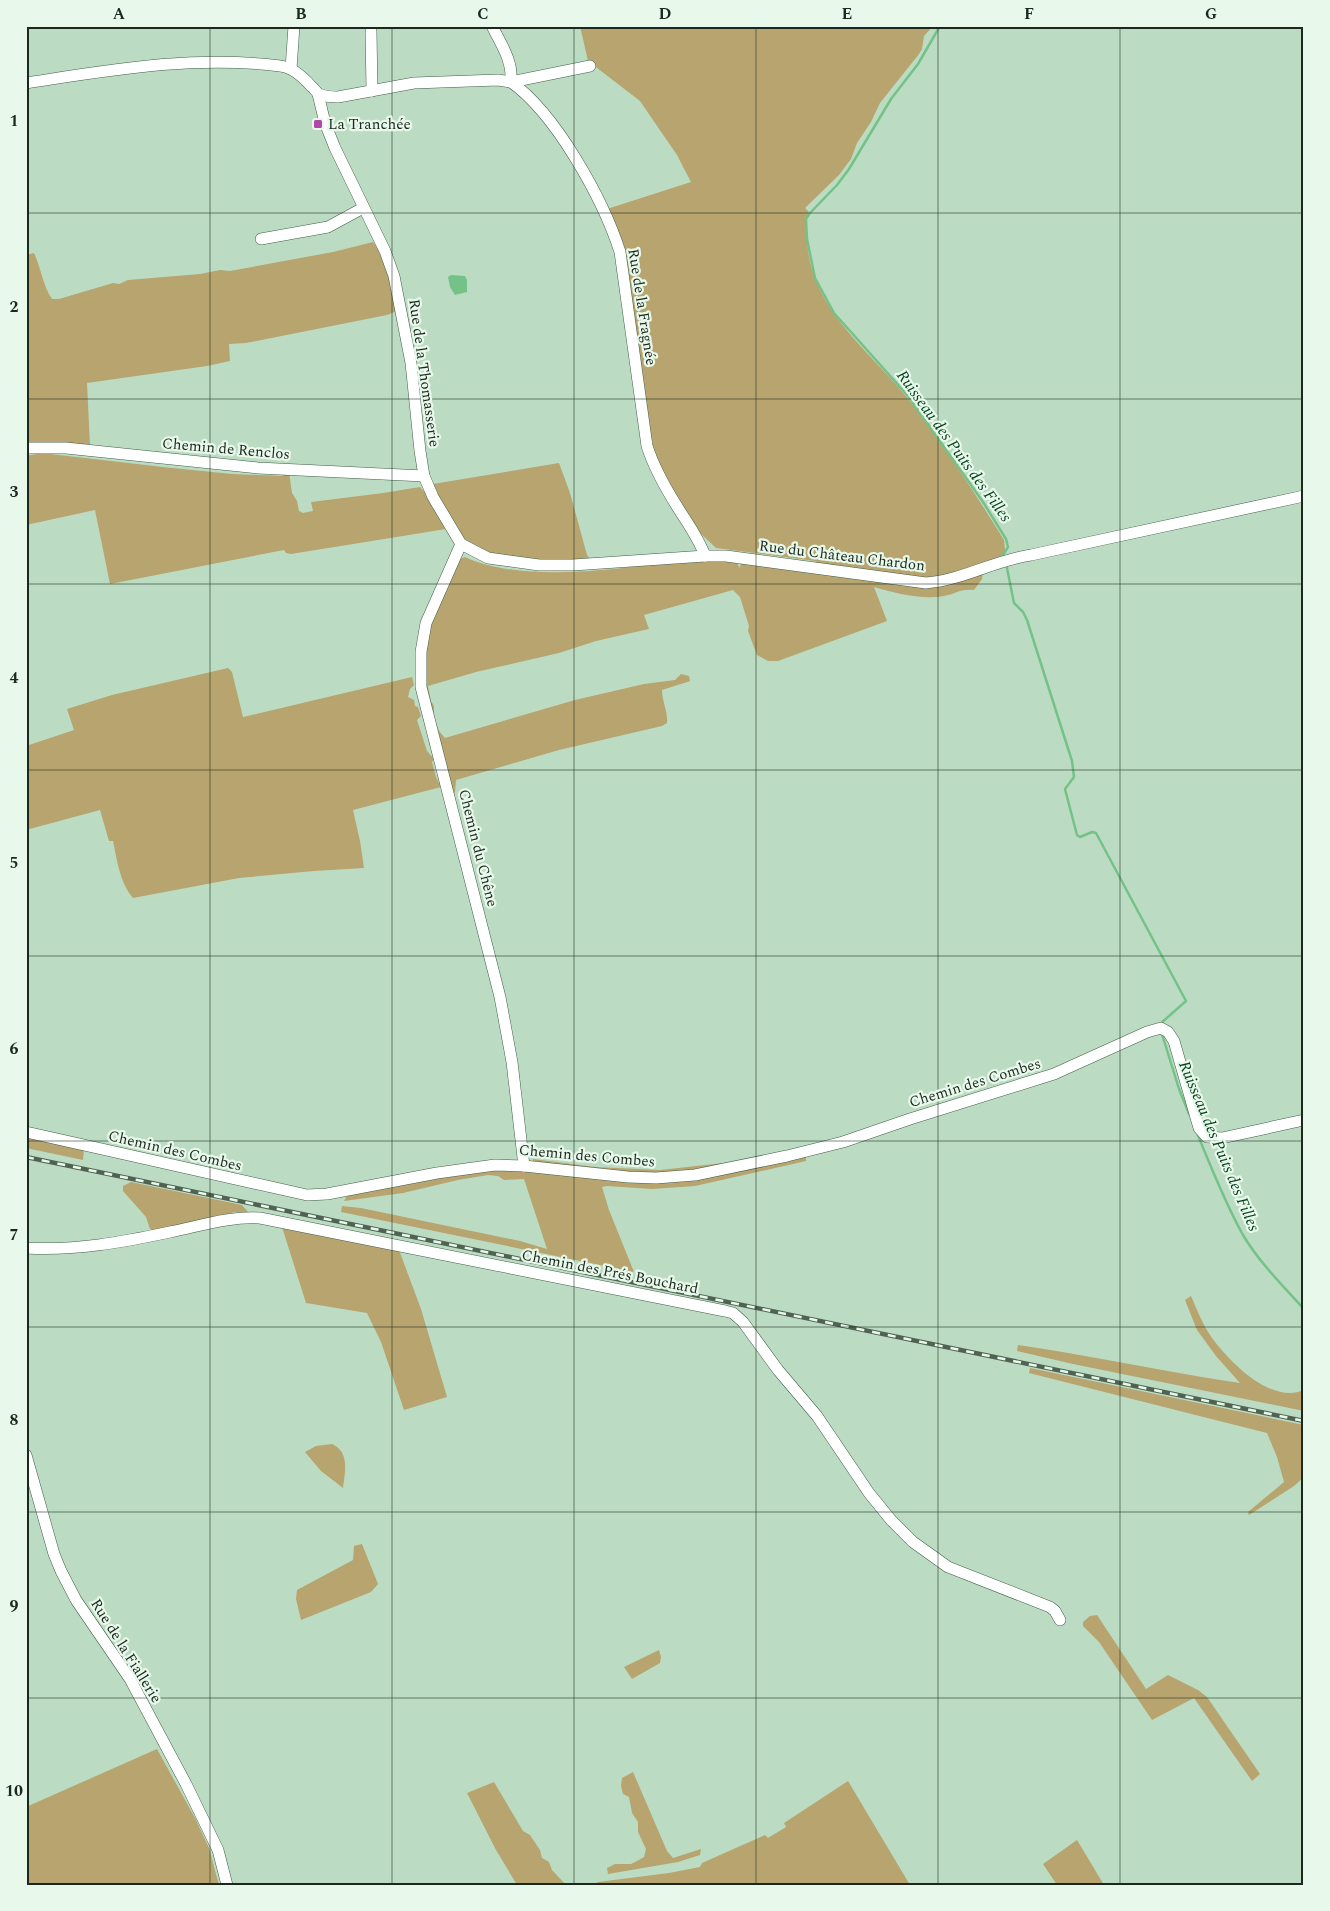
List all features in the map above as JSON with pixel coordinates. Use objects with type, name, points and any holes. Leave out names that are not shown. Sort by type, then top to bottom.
[{"type":"street","points":[[291,69],[294,26]]},
{"type":"street","points":[[492,26],[510,62],[512,69],[511,82]]},
{"type":"street","points":[[371,31],[372,91]]},
{"type":"street","points":[[26,83],[174,62],[262,64],[283,66],[291,69],[301,76],[318,94],[338,97],[414,83],[498,80],[511,82],[590,66]]},
{"type":"street","name":"Rue de la Fragnée","points":[[511,82],[526,95],[564,142],[581,169],[614,235],[620,252],[647,446],[666,489],[698,540],[705,556]]},
{"type":"street","name":"Rue de la Thomasserie","points":[[318,94],[330,137],[385,251],[394,276],[411,363],[424,476],[460,544]]},
{"type":"street","points":[[260,239],[328,227],[363,208]]},
{"type":"street","name":"Chemin de Renclos","points":[[26,448],[66,448],[258,468],[424,476]]},
{"type":"street","name":"Rue du Château Chardon","points":[[460,544],[488,558],[539,565],[573,565],[705,556],[738,557],[926,583],[951,579],[1004,560],[1304,496]]},
{"type":"street","name":"Chemin du Chêne","points":[[460,544],[426,624],[421,652],[421,687],[501,1004],[513,1070],[524,1166]]},
{"type":"street","name":"Chemin des Combes","points":[[26,1132],[307,1195],[327,1194],[466,1168],[495,1165],[656,1178],[695,1175],[761,1162],[843,1142],[1026,1083],[1161,1029],[1171,1035],[1199,1128],[1207,1137],[1222,1138],[1304,1120]]},
{"type":"street","name":"Chemin des Prés Bouchard","points":[[26,1248],[59,1248],[108,1244],[233,1218],[260,1218],[733,1313],[743,1322],[778,1370],[817,1416],[869,1493],[891,1520],[913,1542],[948,1567],[1050,1607],[1055,1611],[1060,1620]]},
{"type":"street","name":"Rue de la Fiallerie","points":[[26,1454],[49,1537],[61,1571],[76,1600],[130,1679],[186,1784],[218,1850],[227,1885]]},
{"type":"shaded area","points":[[580,26],[933,26],[924,36],[922,49],[919,54],[880,103],[871,122],[857,143],[851,159],[839,175],[805,208],[809,212],[806,222],[807,241],[812,267],[821,291],[833,312],[849,333],[917,410],[962,474],[1004,540],[1005,550],[999,560],[922,580],[816,565],[815,561],[716,548],[697,530],[664,475],[651,446],[653,442],[650,434],[626,255],[607,209],[691,182],[677,155],[640,101],[588,61]]},
{"type":"shaded area","points":[[373,242],[385,260],[397,311],[387,315],[246,343],[229,344],[230,361],[87,383],[90,446],[26,446],[26,255],[34,253],[49,294],[52,299],[59,299],[128,280],[200,274],[220,270],[230,271],[333,252]]},
{"type":"shaded area","points":[[451,275],[465,276],[467,292],[455,295],[450,287],[448,277]]},
{"type":"shaded area","points":[[42,453],[232,474],[283,476],[284,473],[289,472],[292,493],[297,501],[299,511],[303,513],[313,511],[311,502],[420,487],[428,496],[446,529],[291,554],[286,553],[284,550],[110,584],[95,510],[26,525],[26,456]]},
{"type":"shaded area","points":[[559,463],[570,493],[587,555],[592,561],[544,561],[508,558],[477,548],[461,535],[433,484]]},
{"type":"shaded area","points":[[465,557],[483,564],[503,568],[546,572],[591,571],[631,567],[633,565],[713,561],[736,562],[740,568],[741,561],[885,583],[983,570],[982,579],[974,590],[960,591],[944,596],[899,594],[874,587],[887,621],[778,661],[768,661],[757,655],[748,631],[749,626],[740,597],[733,590],[644,615],[649,629],[596,641],[559,653],[476,672],[428,686],[434,706],[434,715],[425,679],[428,630],[460,559]]},
{"type":"shaded area","points":[[228,668],[232,672],[243,717],[412,677],[414,685],[410,689],[408,697],[414,700],[415,706],[418,707],[421,716],[417,720],[427,751],[434,759],[432,762],[441,787],[353,810],[364,868],[239,878],[133,898],[122,878],[113,841],[109,841],[100,810],[26,830],[26,746],[74,730],[67,709],[112,695]]},
{"type":"shaded area","points":[[681,674],[689,676],[690,681],[662,690],[667,723],[662,726],[559,750],[456,780],[455,793],[453,792],[435,721],[439,731],[445,738],[575,700],[644,684],[675,680]]},
{"type":"shaded area","points":[[26,1136],[84,1149],[83,1160],[26,1148]]},
{"type":"shaded area","points":[[806,1154],[806,1161],[695,1186],[652,1189],[602,1187],[609,1210],[634,1272],[341,1212],[342,1206],[361,1208],[520,1241],[547,1249],[524,1179],[504,1180],[498,1176],[488,1175],[403,1193],[344,1201],[348,1194],[488,1168],[532,1171],[533,1159],[596,1167],[660,1170]]},
{"type":"shaded area","points":[[131,1182],[242,1205],[248,1212],[235,1212],[155,1232],[150,1229],[146,1217],[123,1191],[123,1186]]},
{"type":"shaded area","points":[[282,1227],[399,1250],[421,1309],[447,1397],[404,1410],[381,1342],[367,1313],[306,1303]]},
{"type":"shaded area","points":[[1191,1296],[1209,1333],[1229,1358],[1240,1369],[1265,1386],[1291,1393],[1304,1390],[1304,1411],[1017,1351],[1018,1345],[1240,1383],[1216,1356],[1197,1330],[1185,1300]]},
{"type":"shaded area","points":[[1030,1368],[1304,1425],[1304,1477],[1294,1486],[1249,1515],[1248,1512],[1284,1482],[1277,1457],[1267,1433],[1029,1373]]},
{"type":"shaded area","points":[[332,1444],[342,1452],[344,1457],[343,1488],[321,1471],[305,1452],[316,1446]]},
{"type":"shaded area","points":[[362,1544],[378,1584],[371,1592],[301,1620],[296,1599],[297,1590],[353,1560],[354,1546]]},
{"type":"shaded area","points":[[1097,1615],[1146,1689],[1168,1675],[1198,1690],[1207,1697],[1260,1774],[1252,1781],[1194,1698],[1152,1720],[1099,1642],[1083,1626],[1083,1622],[1090,1616]]},
{"type":"shaded area","points":[[659,1650],[660,1663],[632,1679],[624,1667]]},
{"type":"shaded area","points":[[157,1749],[195,1818],[209,1848],[219,1885],[26,1885],[26,1807]]},
{"type":"shaded area","points":[[633,1772],[667,1851],[673,1858],[701,1849],[700,1855],[678,1862],[608,1874],[607,1868],[615,1864],[631,1864],[644,1857],[646,1849],[638,1832],[638,1822],[632,1813],[629,1797],[623,1794],[621,1786],[622,1778]]},
{"type":"shaded area","points":[[848,1781],[910,1885],[593,1885],[598,1882],[700,1867],[702,1863],[765,1835],[768,1838],[786,1827],[784,1823]]},
{"type":"shaded area","points":[[494,1782],[523,1831],[530,1835],[540,1850],[542,1858],[549,1862],[552,1870],[566,1885],[517,1885],[496,1850],[467,1793]]},
{"type":"shaded area","points":[[1077,1840],[1104,1885],[1057,1885],[1043,1864]]},
{"type":"waterway","name":"Ruisseau des Puits des Filles","points":[[940,26],[918,64],[891,99],[849,169],[806,219],[807,239],[815,278],[834,313],[908,396],[983,502],[1006,539],[1008,547],[1003,555],[1004,558]]},
{"type":"waterway","name":"Ruisseau des Puits des Filles","points":[[1006,563],[1014,603],[1023,612],[1027,620],[1072,761],[1074,777],[1065,789],[1077,835],[1080,837],[1092,832],[1096,833],[1186,1001],[1160,1024]]},
{"type":"waterway","name":"Ruisseau des Puits des Filles","points":[[1162,1034],[1189,1114]]},
{"type":"waterway","name":"Ruisseau des Puits des Filles","points":[[1197,1133],[1224,1198],[1249,1245],[1304,1309]]},
{"type":"railway","points":[[26,1157],[1304,1421]]},
{"type":"place","name":"La Tranchée","points":[[318,124]]}]
